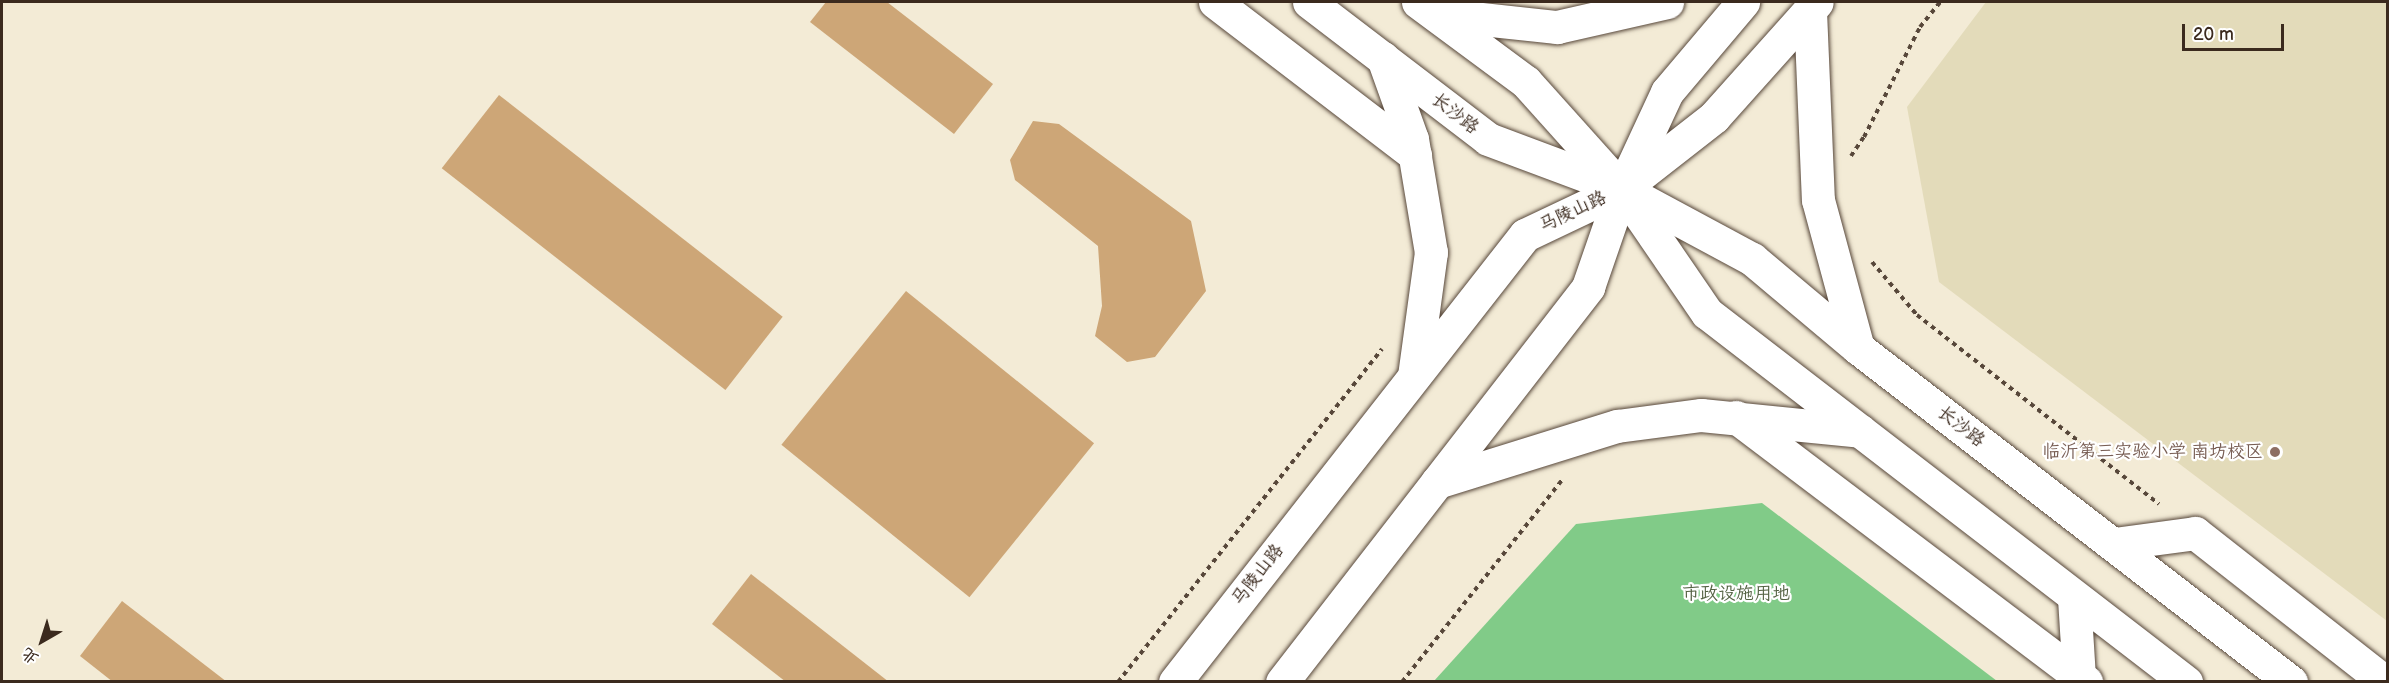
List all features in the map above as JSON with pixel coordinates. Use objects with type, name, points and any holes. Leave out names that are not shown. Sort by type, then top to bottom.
[{"type":"main road","points":[[1215,2],[1415,154]]},
{"type":"main road","name":"长沙路","points":[[1309,2],[1488,139],[1622,189],[1752,259],[1858,348],[2291,681]]},
{"type":"main road","points":[[1426,8],[1557,27],[1667,2]]},
{"type":"main road","points":[[1622,189],[1667,92],[1743,2]]},
{"type":"main road","points":[[1622,189],[1714,117],[1813,6]]},
{"type":"main road","points":[[1813,6],[1818,200],[1858,348]]},
{"type":"main road","name":"长沙路","points":[[1426,8],[1526,82],[1622,189],[1707,313],[2074,598],[2186,681]]},
{"type":"main road","points":[[1383,58],[1415,154],[1431,252],[1414,376]]},
{"type":"main road","name":"马陵山路","points":[[1175,681],[1525,235],[1622,189]]},
{"type":"main road","name":"马陵山路","points":[[1285,679],[1588,287],[1622,189]]},
{"type":"main road","points":[[1437,482],[1617,426],[1701,415],[1860,431]]},
{"type":"main road","points":[[1736,417],[2083,679]]},
{"type":"main road","points":[[2114,544],[2195,533],[2385,681]]},
{"type":"main road","points":[[2074,598],[2083,679]]},
{"type":"path","points":[[1818,200],[1864,137],[1920,27],[1941,2]]},
{"type":"path","points":[[1864,253],[1917,315],[2195,533]]},
{"type":"path","points":[[1118,681],[1389,340]]},
{"type":"path","points":[[1402,681],[1563,478]]},
{"type":"shaded area","name":"临沂第三实验小学 南坊校区","points":[[1986,2],[2387,2],[2387,621],[1939,282],[1907,107]]},
{"type":"green space","name":"市政设施用地","points":[[1762,503],[1997,681],[1434,681],[1576,524]]},
{"type":"building","points":[[826,2],[887,2],[993,84],[954,134],[810,22]]},
{"type":"building","points":[[499,95],[783,317],[725,390],[442,168]]},
{"type":"building","points":[[1033,121],[1059,124],[1191,221],[1206,291],[1155,357],[1127,362],[1095,336],[1102,306],[1098,246],[1015,180],[1010,160]]},
{"type":"building","points":[[906,291],[1094,443],[969,597],[781,445]]},
{"type":"building","points":[[751,574],[889,682],[786,682],[712,624]]},
{"type":"building","points":[[122,601],[227,682],[113,682],[80,656]]},
{"type":"place","name":"临沂第三实验小学 南坊校区","points":[[2275,452]]}]
